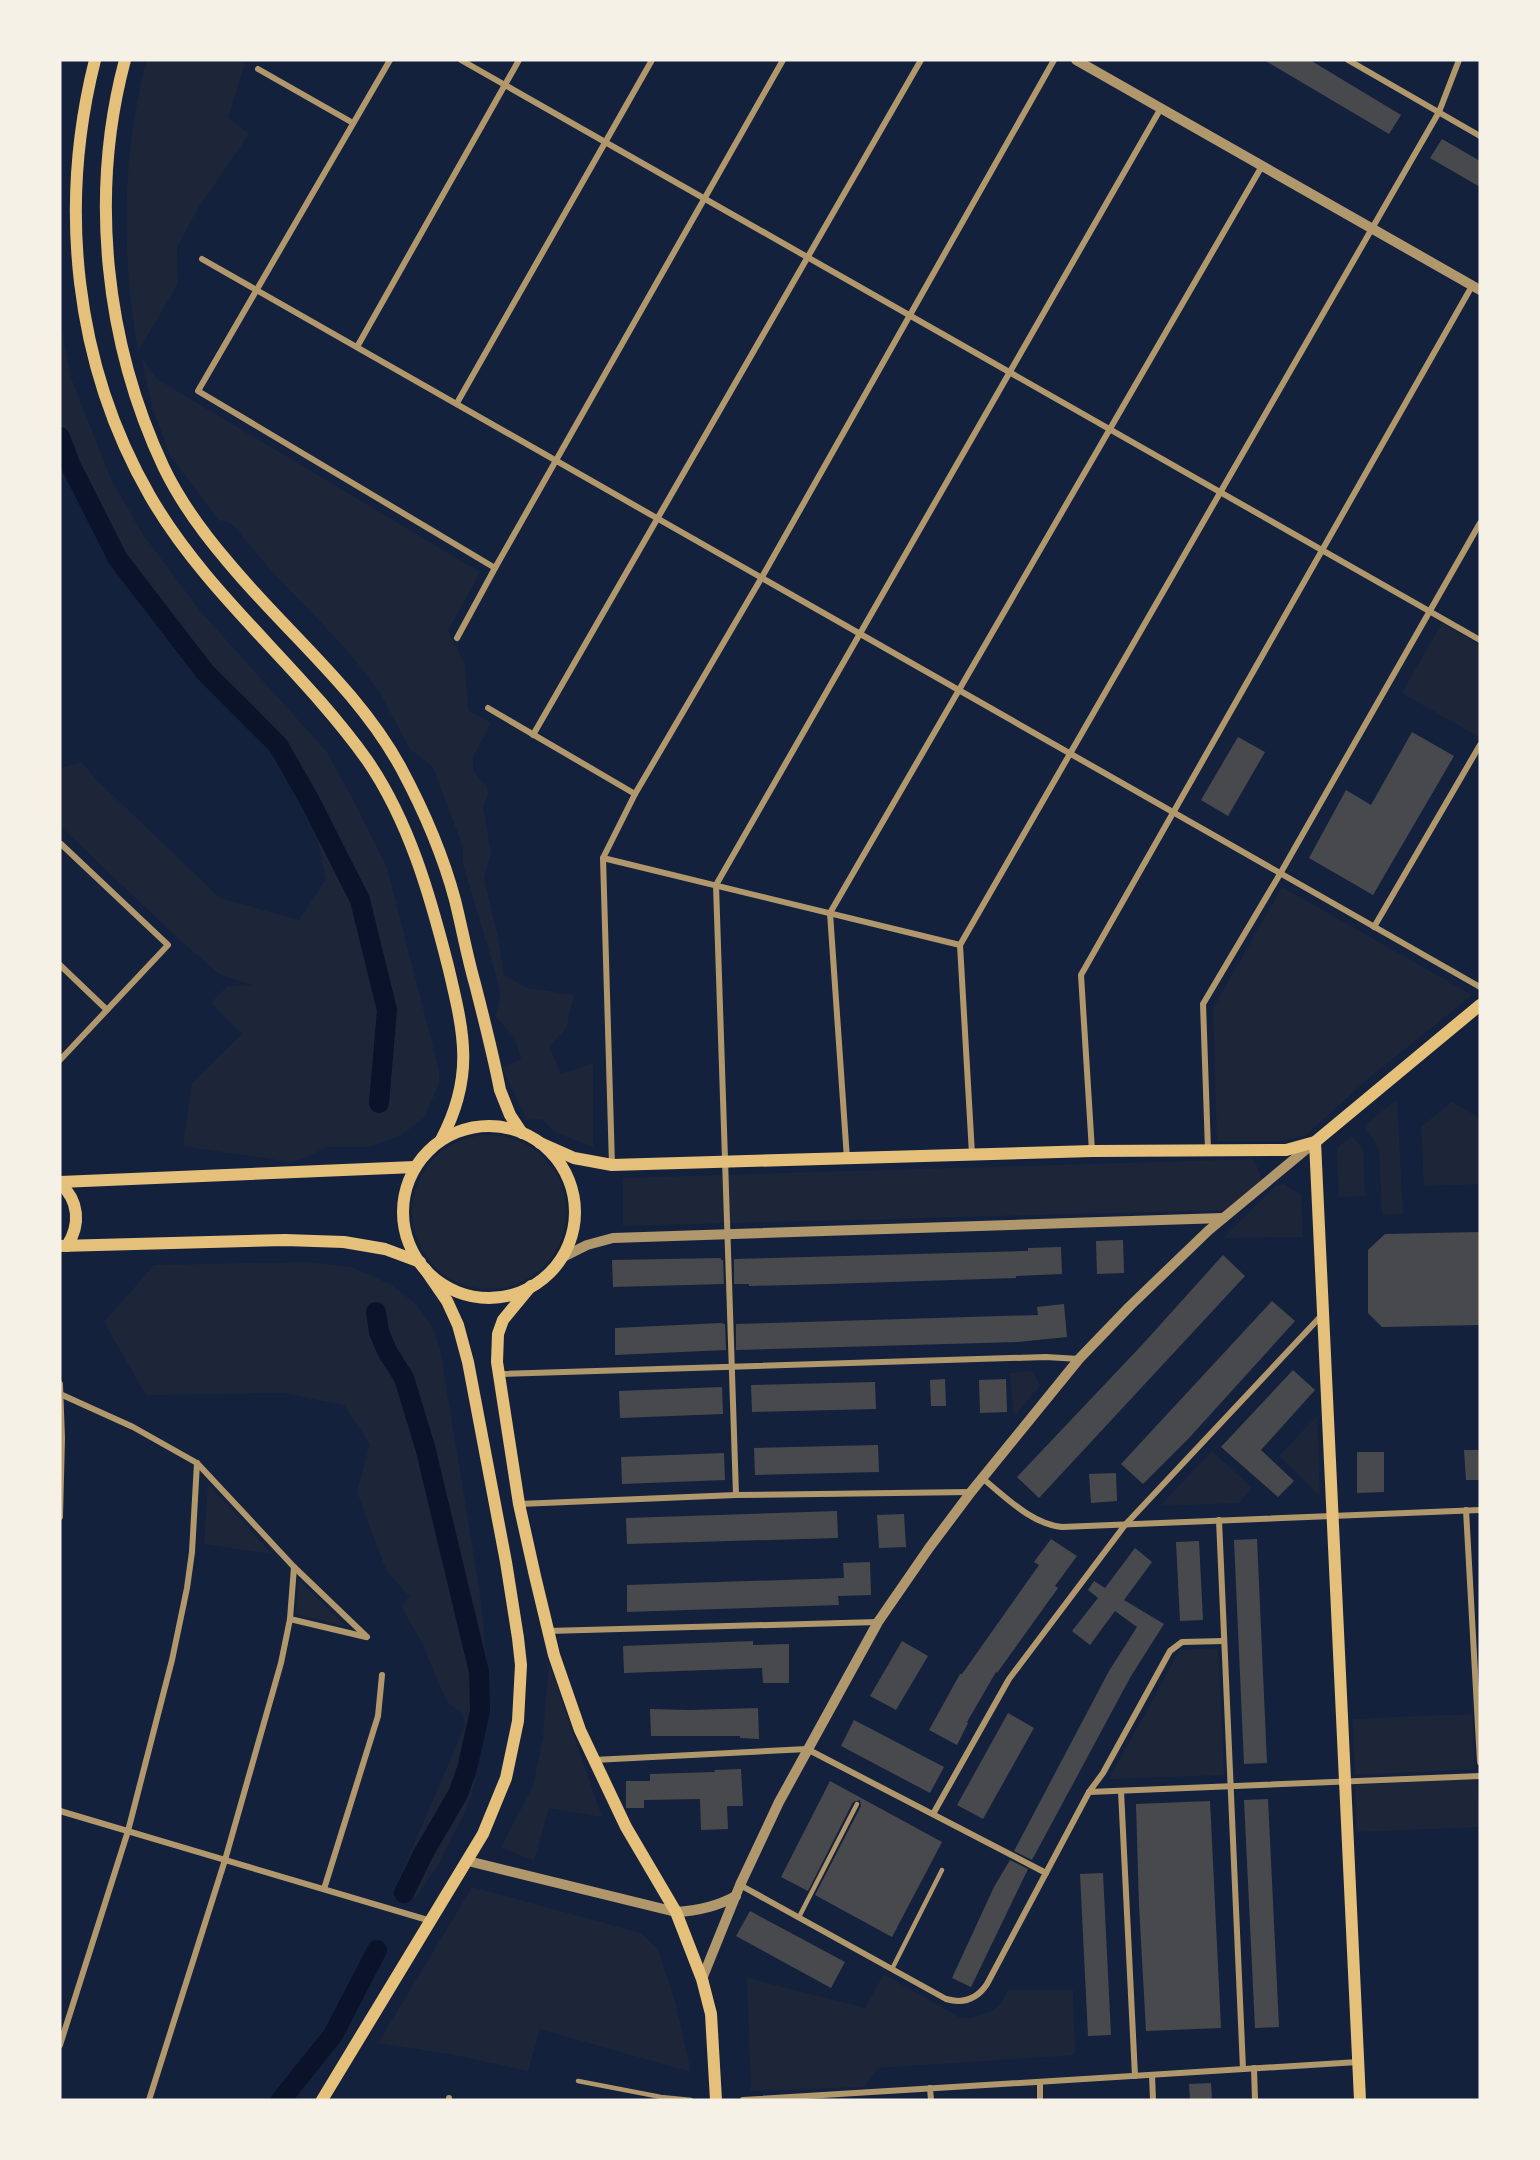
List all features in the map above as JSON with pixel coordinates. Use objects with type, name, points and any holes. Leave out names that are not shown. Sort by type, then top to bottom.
[{"type":"main road","points":[[95,60],[81,123],[77,160],[75,238],[84,315],[104,390],[132,463],[181,544],[330,712],[368,762],[391,801],[406,834],[431,902],[460,1014],[464,1042],[460,1094],[451,1121],[441,1140]]},
{"type":"main road","points":[[125,60],[108,152],[106,232],[109,273],[122,344],[135,394],[149,432],[165,470],[195,519],[229,563],[348,694],[367,717],[400,767],[432,835],[454,897],[500,1090],[510,1115],[522,1133]]},
{"type":"main road","points":[[322,2100],[468,1861],[492,1816],[506,1778],[518,1721],[521,1665],[519,1638],[507,1562],[468,1362],[458,1325],[447,1301],[410,1245],[403,1218],[405,1190],[415,1167],[425,1154],[441,1140],[460,1131],[490,1126],[522,1133],[574,1158],[612,1165],[1092,1151],[1286,1150],[1315,1142],[1480,1005]]},
{"type":"main road","points":[[1315,1142],[1360,2100]]},
{"type":"main road","points":[[540,1143],[554,1156],[562,1168],[573,1194],[574,1221],[571,1235],[561,1258],[551,1271],[531,1286],[503,1320],[498,1334],[498,1374],[519,1504],[548,1631],[580,1730],[626,1827],[676,1912],[702,1978],[711,2014],[716,2100]]},
{"type":"main road","points":[[60,1182],[415,1167]]},
{"type":"main road","points":[[60,1182],[71,1196],[76,1214],[75,1231],[64,1246]]},
{"type":"main road","points":[[64,1246],[285,1240],[344,1242],[385,1249],[422,1265],[447,1286],[475,1297],[501,1296],[531,1286]]},
{"type":"street","points":[[390,60],[198,390],[495,568]]},
{"type":"street","points":[[461,60],[1480,640]]},
{"type":"street","points":[[357,347],[519,60]]},
{"type":"street","points":[[457,404],[652,60]]},
{"type":"street","points":[[457,638],[783,60]]},
{"type":"street","points":[[533,735],[921,60]]},
{"type":"street","points":[[612,1165],[603,858],[635,794],[762,577],[1054,60]]},
{"type":"street","points":[[1076,60],[1476,288],[1322,550],[1081,975],[1092,1151]]},
{"type":"street","points":[[1348,60],[1480,136]]},
{"type":"street","points":[[972,1154],[960,945],[1439,112],[1459,60]]},
{"type":"street","points":[[258,69],[353,123]]},
{"type":"street","points":[[736,1496],[716,885],[1161,108]]},
{"type":"street","points":[[847,1159],[830,913],[1262,166]]},
{"type":"street","points":[[202,259],[1480,987]]},
{"type":"street","points":[[1208,1150],[1203,1004],[1280,874],[1480,523]]},
{"type":"street","points":[[488,708],[635,794]]},
{"type":"street","points":[[1374,927],[1480,745]]},
{"type":"street","points":[[60,1060],[168,945],[61,844]]},
{"type":"street","points":[[603,858],[960,945]]},
{"type":"street","points":[[60,965],[107,1010]]},
{"type":"street","points":[[702,1978],[740,1885],[807,1749],[878,1622],[971,1492],[1079,1359],[1137,1299],[1222,1218],[1315,1142]]},
{"type":"street","points":[[561,1258],[587,1245],[613,1238],[1222,1218]]},
{"type":"street","points":[[933,1814],[1009,1679],[1125,1525],[1323,1314]]},
{"type":"street","points":[[498,1374],[732,1365],[1046,1357],[1079,1359]]},
{"type":"street","points":[[60,1384],[62,1438],[60,1517]]},
{"type":"street","points":[[60,1394],[133,1427],[197,1463],[294,1567],[367,1637],[291,1619]]},
{"type":"street","points":[[60,2045],[128,1831],[181,1624],[192,1552],[197,1463]]},
{"type":"street","points":[[982,1478],[1034,1518],[1062,1527],[1480,1510]]},
{"type":"street","points":[[519,1504],[736,1496],[971,1492]]},
{"type":"street","points":[[1466,1510],[1480,1762]]},
{"type":"street","points":[[1219,1520],[1243,2069]]},
{"type":"street","points":[[149,2100],[225,1860],[281,1663],[291,1619],[294,1567]]},
{"type":"street","points":[[548,1631],[878,1622]]},
{"type":"street","points":[[740,1885],[954,2001],[977,1996],[987,1984],[1089,1792],[1103,1773],[1170,1651],[1182,1642],[1224,1641]]},
{"type":"street","points":[[324,1889],[378,1716],[382,1675]]},
{"type":"street","points":[[593,1760],[807,1749],[1046,1873]]},
{"type":"street","points":[[1089,1792],[1480,1776]]},
{"type":"street","points":[[1121,1791],[1135,2076]]},
{"type":"street","points":[[60,1811],[432,1921]]},
{"type":"street","points":[[468,1861],[676,1912],[721,1905],[736,1896]]},
{"type":"street","points":[[743,2100],[826,2097],[930,2088],[1358,2062]]},
{"type":"street","points":[[1254,2068],[1255,2100]]},
{"type":"street","points":[[1152,2075],[1153,2100]]},
{"type":"street","points":[[1040,2082],[1040,2100]]},
{"type":"street","points":[[930,2088],[931,2100]]},
{"type":"lane","points":[[799,1917],[857,1804]]},
{"type":"lane","points":[[892,1969],[942,1870]]},
{"type":"lane","points":[[578,2081],[660,2097],[692,2100]]},
{"type":"shaded area","points":[[146,60],[246,60],[228,118],[249,134],[198,208],[177,247],[178,283],[138,352],[129,278],[127,206],[132,134]]},
{"type":"shaded area","points":[[60,318],[71,378],[111,479],[142,533],[201,612],[327,752],[387,868],[439,1070],[439,1084],[424,1118],[400,1136],[369,1147],[327,1147],[290,1162],[183,1146],[192,1083],[242,1034],[211,1003],[228,986],[252,985],[219,974],[60,826],[60,768],[81,762],[220,898],[299,920],[326,879],[310,801],[278,745],[205,672],[118,559],[71,466],[60,437]]},
{"type":"shaded area","points":[[141,357],[157,379],[480,572],[448,631],[465,665],[468,710],[491,723],[473,757],[473,771],[486,785],[488,793],[483,807],[491,852],[484,878],[504,975],[527,988],[574,995],[566,1029],[549,1046],[561,1074],[593,1063],[593,1147],[554,1132],[542,1119],[527,1120],[502,1068],[521,1059],[515,1038],[496,1017],[500,995],[496,975],[463,864],[463,847],[433,767],[410,749],[380,693],[347,650],[271,570],[231,523],[219,520],[170,455],[153,410]]},
{"type":"shaded area","points":[[1442,623],[1480,645],[1479,737],[1402,693]]},
{"type":"shaded area","points":[[1282,887],[1472,995],[1370,1077],[1306,1135],[1285,1141],[1217,1141],[1213,1008]]},
{"type":"shaded area","points":[[1397,1099],[1403,1214],[1382,1215],[1379,1148],[1364,1126]]},
{"type":"shaded area","points":[[1452,1102],[1480,1118],[1480,1184],[1424,1186],[1421,1127]]},
{"type":"shaded area","points":[[489,1135],[504,1136],[519,1141],[544,1157],[560,1182],[565,1197],[565,1227],[560,1242],[544,1267],[519,1283],[504,1288],[489,1289],[474,1288],[459,1283],[434,1267],[418,1242],[413,1227],[412,1212],[413,1197],[418,1182],[434,1157],[459,1141],[474,1136]]},
{"type":"shaded area","points":[[1352,1136],[1363,1149],[1365,1196],[1339,1197],[1337,1148]]},
{"type":"shaded area","points":[[1254,1159],[1262,1180],[1229,1210],[623,1226],[623,1178]]},
{"type":"shaded area","points":[[1284,1184],[1301,1195],[1303,1237],[1223,1238],[1276,1186]]},
{"type":"shaded area","points":[[308,1262],[351,1267],[390,1284],[416,1304],[433,1328],[440,1349],[479,1588],[487,1659],[478,1771],[468,1805],[439,1863],[416,1898],[396,1886],[465,1725],[462,1714],[447,1702],[422,1643],[401,1606],[410,1597],[386,1570],[357,1492],[370,1444],[344,1405],[284,1393],[146,1395],[104,1322],[154,1265]]},
{"type":"shaded area","points":[[1033,1371],[1040,1386],[1014,1417],[1010,1373]]},
{"type":"shaded area","points":[[1317,1416],[1320,1496],[1279,1456]]},
{"type":"shaded area","points":[[1212,1451],[1252,1488],[1239,1503],[1160,1506]]},
{"type":"shaded area","points":[[208,1484],[272,1554],[204,1544]]},
{"type":"shaded area","points":[[299,1580],[347,1627],[296,1614]]},
{"type":"shaded area","points":[[1218,1648],[1224,1775],[1109,1779],[1180,1650]]},
{"type":"shaded area","points":[[549,1663],[602,1817],[549,1808],[534,1861],[501,1847],[533,1786],[543,1737]]},
{"type":"shaded area","points":[[1472,1714],[1475,1769],[1355,1775],[1353,1719]]},
{"type":"shaded area","points":[[1477,1778],[1479,1827],[1357,1832],[1355,1785]]},
{"type":"shaded area","points":[[472,1887],[641,1933],[658,1950],[675,2001],[691,2072],[540,2029],[528,2071],[455,2055],[378,2043]]},
{"type":"shaded area","points":[[884,1974],[959,2017],[971,2018],[992,2011],[1001,2003],[1008,1990],[1073,1990],[1075,2055],[878,2068],[864,2087],[751,2091],[747,1978],[865,2008]]},
{"type":"building","points":[[1264,60],[1310,60],[1401,115],[1389,134]]},
{"type":"building","points":[[1442,139],[1480,161],[1480,187],[1430,158]]},
{"type":"building","points":[[1412,732],[1454,756],[1373,895],[1309,858],[1346,790],[1371,805]]},
{"type":"building","points":[[1238,737],[1265,752],[1228,816],[1201,800]]},
{"type":"building","points":[[1480,1232],[1480,1325],[1382,1327],[1368,1313],[1368,1250],[1385,1234]]},
{"type":"building","points":[[1123,1240],[1124,1273],[1097,1274],[1096,1241]]},
{"type":"building","points":[[1061,1247],[1062,1274],[1016,1276],[1016,1278],[828,1284],[749,1286],[749,1284],[734,1284],[734,1259],[1028,1251],[1028,1248]]},
{"type":"building","points":[[1223,1255],[1245,1276],[1039,1498],[1017,1477],[1142,1345]]},
{"type":"building","points":[[721,1258],[724,1284],[613,1287],[612,1260]]},
{"type":"building","points":[[1272,1301],[1295,1321],[1189,1438],[1143,1484],[1121,1464]]},
{"type":"building","points":[[1064,1304],[1067,1337],[1017,1342],[736,1350],[736,1324],[1038,1315],[1037,1307]]},
{"type":"building","points":[[725,1324],[726,1350],[615,1355],[615,1328]]},
{"type":"building","points":[[1293,1370],[1315,1390],[1261,1450],[1294,1481],[1278,1497],[1221,1447]]},
{"type":"building","points":[[945,1379],[946,1406],[931,1406],[930,1380]]},
{"type":"building","points":[[1006,1379],[1007,1412],[980,1413],[979,1380]]},
{"type":"building","points":[[875,1382],[876,1409],[752,1412],[751,1385]]},
{"type":"building","points":[[722,1387],[723,1414],[620,1418],[619,1391]]},
{"type":"building","points":[[878,1445],[879,1472],[755,1475],[754,1448]]},
{"type":"building","points":[[1464,1450],[1480,1450],[1480,1480],[1466,1480]]},
{"type":"building","points":[[1357,1452],[1384,1452],[1384,1492],[1357,1493]]},
{"type":"building","points":[[724,1453],[725,1480],[622,1484],[621,1457]]},
{"type":"building","points":[[1116,1473],[1117,1501],[1091,1503],[1089,1474]]},
{"type":"building","points":[[837,1511],[838,1538],[627,1544],[626,1518]]},
{"type":"building","points":[[904,1514],[906,1547],[879,1548],[877,1515]]},
{"type":"building","points":[[1051,1539],[1077,1556],[1055,1586],[1058,1588],[996,1672],[967,1722],[957,1745],[929,1730],[960,1674],[1039,1565],[1034,1562]]},
{"type":"building","points":[[1257,1539],[1267,1763],[1244,1764],[1234,1540]]},
{"type":"building","points":[[1199,1541],[1203,1620],[1180,1621],[1176,1542]]},
{"type":"building","points":[[1135,1548],[1152,1562],[1124,1600],[1164,1624],[1131,1676],[1032,1860],[1014,1851],[1109,1671],[1137,1627],[1115,1611],[1090,1645],[1072,1631],[1098,1598],[1088,1590],[1094,1581],[1105,1588]]},
{"type":"building","points":[[870,1562],[871,1595],[838,1596],[839,1605],[627,1612],[627,1585],[844,1578],[843,1563]]},
{"type":"building","points":[[753,1641],[753,1645],[789,1644],[789,1683],[763,1683],[762,1668],[624,1673],[623,1646]]},
{"type":"building","points":[[902,1641],[928,1656],[896,1710],[870,1696]]},
{"type":"building","points":[[758,1708],[759,1739],[740,1738],[740,1736],[651,1736],[650,1709]]},
{"type":"building","points":[[1008,1713],[1034,1728],[983,1819],[957,1805]]},
{"type":"building","points":[[854,1720],[944,1767],[930,1793],[841,1746]]},
{"type":"building","points":[[741,1769],[743,1806],[727,1806],[728,1829],[701,1830],[700,1799],[644,1800],[644,1808],[626,1808],[626,1781],[650,1781],[650,1774]]},
{"type":"building","points":[[830,1781],[942,1842],[892,1937],[815,1895],[861,1806],[860,1800],[853,1802],[808,1891],[781,1877]]},
{"type":"building","points":[[1268,1799],[1279,2027],[1255,2028],[1244,1800]]},
{"type":"building","points":[[1210,1801],[1221,2028],[1146,2031],[1136,1804]]},
{"type":"building","points":[[1010,1860],[1028,1869],[971,1987],[952,1978],[994,1887]]},
{"type":"building","points":[[1103,1873],[1111,2035],[1088,2036],[1080,1874]]},
{"type":"building","points":[[750,1911],[845,1962],[831,1988],[736,1936]]},
{"type":"building","points":[[1211,2083],[1212,2100],[1190,2100],[1189,2084]]},
{"type":"waterway","points":[[60,437],[71,466],[118,559],[205,672],[278,745],[310,801],[360,900],[387,1010],[379,1103]]},
{"type":"waterway","points":[[376,1312],[379,1332],[387,1351],[404,1378],[425,1447],[479,1672],[480,1711],[467,1769],[458,1794],[423,1854],[404,1893]]},
{"type":"waterway","points":[[281,2100],[333,2035],[377,1950]]}]
